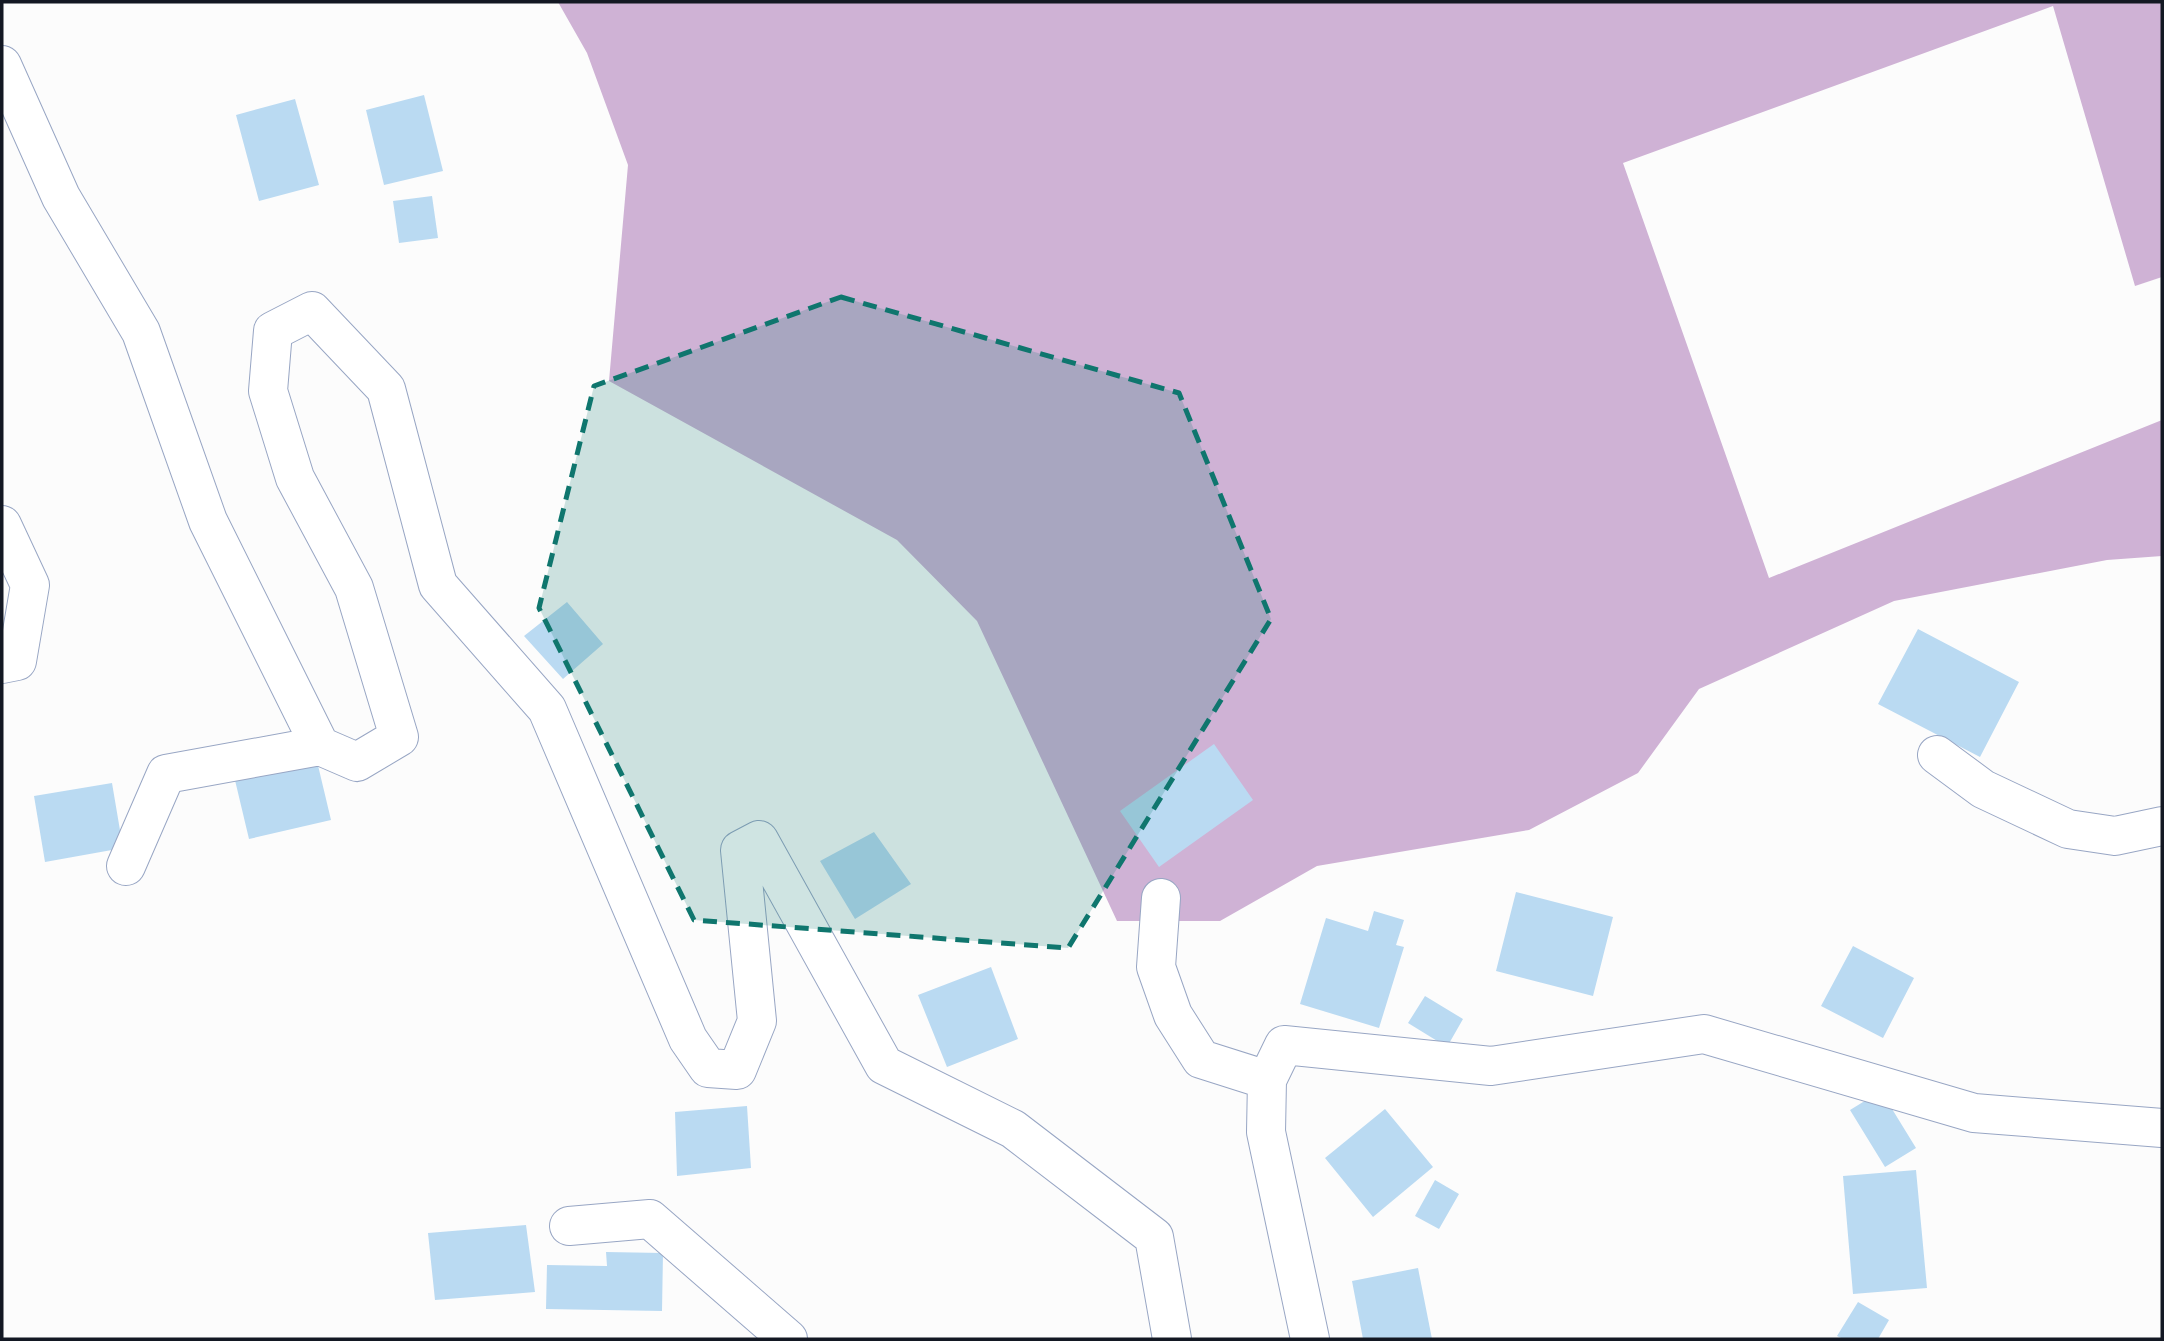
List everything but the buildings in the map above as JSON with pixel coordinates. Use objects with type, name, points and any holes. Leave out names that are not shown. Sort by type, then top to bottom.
[{"type":"street","points":[[2,65],[61,197],[141,332],[208,521],[320,747]]},
{"type":"street","points":[[126,866],[166,774],[320,747],[357,762],[399,737],[354,588],[295,478],[268,391],[273,331],[312,311],[386,388],[438,585],[547,709],[688,1039],[708,1068],[737,1070],[757,1021],[740,850],[759,840],[884,1065],[1013,1129],[1154,1237],[1172,1339]]},
{"type":"street","points":[[2,525],[30,585],[17,661],[2,664]]},
{"type":"street","points":[[1937,755],[1983,789],[2068,829],[2115,836],[2162,826]]},
{"type":"street","points":[[1161,898],[1156,967],[1173,1015],[1201,1059],[1267,1080]]},
{"type":"street","points":[[1310,1339],[1266,1132],[1267,1080],[1284,1045],[1491,1066],[1704,1034],[1974,1113],[2162,1128]]},
{"type":"street","points":[[569,1226],[650,1219],[788,1339]]},
{"type":"highlighted area","points":[[841,297],[1179,393],[1271,619],[1068,948],[694,920],[539,608],[594,386]]},
{"type":"shaded area","points":[[558,2],[2162,2],[2162,277],[2135,286],[2053,6],[1623,163],[1769,578],[2162,420],[2162,556],[2107,560],[1894,601],[1699,689],[1638,773],[1529,830],[1317,866],[1220,921],[1117,921],[977,621],[897,540],[609,381],[628,165],[587,53]]}]
